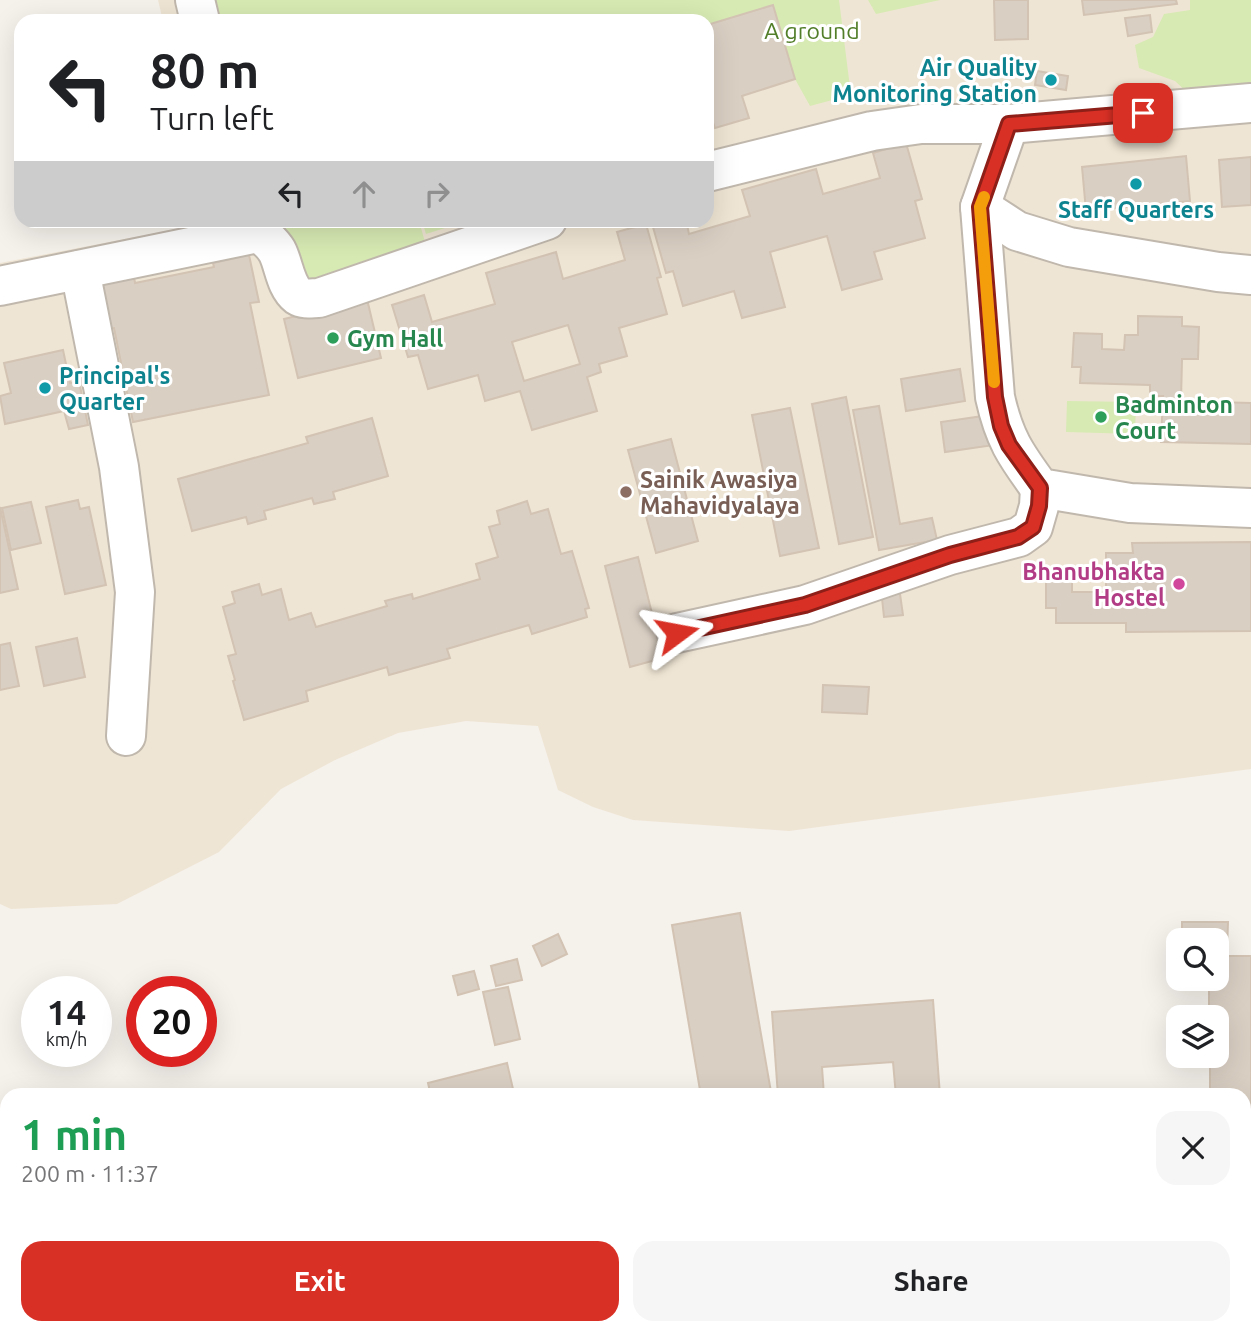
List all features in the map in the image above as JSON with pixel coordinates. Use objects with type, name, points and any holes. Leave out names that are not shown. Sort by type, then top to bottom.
[{"type":"lane","points":[[714,170],[872,131],[921,124],[1009,124],[1251,103]]},
{"type":"lane","points":[[677,633],[805,605],[950,555],[1018,537],[1033,527],[1039,506],[1040,488],[1009,445],[1001,426],[995,397],[980,207],[1009,124]]},
{"type":"lane","points":[[980,207],[1017,231],[1069,247],[1217,272],[1251,275]]},
{"type":"lane","points":[[0,286],[80,270],[252,228]]},
{"type":"lane","points":[[257,228],[276,248],[292,289],[299,297],[308,299],[319,298],[524,228]]},
{"type":"lane","points":[[80,270],[119,467],[135,592],[126,736]]},
{"type":"lane","points":[[1040,488],[1130,503],[1251,508]]},
{"type":"shaded area","name":"Sainik Awasiya Mahavidyalaya","points":[[158,0],[1251,0],[1251,769],[789,831],[633,820],[593,807],[558,790],[538,726],[466,721],[398,733],[335,760],[281,789],[219,852],[117,904],[11,909],[0,904],[0,263],[182,228],[714,228],[714,14],[161,14]]},
{"type":"green space","name":"A ground","points":[[209,0],[839,0],[851,95],[810,106],[795,79],[773,5],[714,23],[714,14],[213,14]]},
{"type":"green space","points":[[868,0],[940,0],[876,14]]},
{"type":"green space","points":[[1190,0],[1251,0],[1251,91],[1190,95],[1175,81],[1139,68],[1135,45],[1153,37],[1164,14],[1190,10]]},
{"type":"green space","points":[[268,228],[421,228],[425,242],[312,293]]},
{"type":"green space","points":[[424,228],[445,228],[426,234]]},
{"type":"green space","name":"Badminton Court","points":[[1067,401],[1136,402],[1135,434],[1066,432]]},
{"type":"building","points":[[994,0],[1028,0],[1028,39],[995,40]]},
{"type":"building","points":[[1082,0],[1176,0],[1177,4],[1084,15]]},
{"type":"building","points":[[773,5],[795,79],[742,96],[749,118],[715,128],[714,125],[714,23]]},
{"type":"building","points":[[1150,15],[1152,32],[1128,36],[1125,18]]},
{"type":"building","name":"Air Quality Monitoring Station","points":[[1037,71],[1068,76],[1066,90],[1035,85]]},
{"type":"building","points":[[906,143],[922,199],[915,201],[925,238],[874,252],[882,279],[842,290],[827,236],[770,252],[785,307],[742,318],[734,291],[683,306],[673,271],[666,273],[653,228],[688,228],[689,234],[750,216],[742,190],[816,169],[823,194],[880,178],[873,153]]},
{"type":"building","name":"Staff Quarters","points":[[1186,156],[1190,201],[1086,211],[1082,167]]},
{"type":"building","name":"Staff Quarters","points":[[1251,157],[1251,205],[1222,207],[1219,160]]},
{"type":"building","points":[[647,228],[661,277],[657,278],[667,314],[619,328],[627,356],[599,364],[601,372],[587,377],[597,411],[532,430],[520,391],[485,401],[478,375],[428,389],[418,355],[408,357],[392,305],[424,295],[432,322],[495,304],[486,273],[556,252],[563,279],[625,260],[617,232]],"holes":[[[568,325],[580,364],[524,381],[512,342]]]},
{"type":"building","points":[[249,255],[259,302],[250,303],[269,395],[133,422],[114,328],[106,329],[97,285],[134,277],[135,283],[214,267],[213,263]]},
{"type":"building","name":"Gym Hall","points":[[367,299],[381,358],[298,378],[284,319]]},
{"type":"building","points":[[1138,316],[1182,317],[1182,326],[1199,327],[1198,359],[1182,359],[1181,401],[1251,403],[1251,444],[1161,442],[1163,396],[1150,396],[1150,385],[1080,383],[1081,367],[1072,367],[1074,333],[1102,334],[1102,349],[1124,350],[1125,335],[1138,335]]},
{"type":"building","name":"Principal's Quarter","points":[[63,350],[70,383],[79,381],[88,425],[69,429],[64,411],[5,424],[0,396],[11,393],[4,363]]},
{"type":"building","points":[[960,369],[965,401],[906,411],[901,379]]},
{"type":"building","points":[[846,397],[873,537],[839,544],[812,404]]},
{"type":"building","points":[[879,406],[900,524],[932,518],[937,540],[879,550],[853,410]]},
{"type":"building","points":[[790,408],[819,548],[780,556],[752,415]]},
{"type":"building","points":[[990,415],[994,445],[945,452],[941,422]]},
{"type":"building","points":[[372,418],[388,476],[333,492],[335,499],[314,504],[312,498],[264,511],[266,519],[248,524],[246,517],[192,531],[178,479],[308,443],[306,437]]},
{"type":"building","points":[[671,439],[698,541],[656,553],[628,450]]},
{"type":"building","points":[[78,500],[80,509],[89,507],[106,585],[65,594],[46,507]]},
{"type":"building","points":[[527,501],[531,514],[548,509],[561,554],[572,551],[589,608],[585,609],[587,617],[532,634],[529,625],[447,649],[450,658],[389,675],[387,667],[306,691],[308,701],[244,720],[228,656],[236,654],[223,607],[235,603],[232,592],[259,584],[262,595],[281,589],[289,620],[311,613],[316,627],[387,606],[385,601],[412,594],[413,599],[480,579],[476,564],[498,557],[489,527],[500,524],[497,511]]},
{"type":"building","points":[[31,502],[41,543],[11,550],[2,508]]},
{"type":"building","points":[[0,507],[18,589],[0,593]]},
{"type":"building","name":"Bhanubhakta Hostel","points":[[1251,542],[1251,631],[1126,632],[1126,623],[1056,623],[1056,608],[1046,608],[1046,575],[1072,575],[1072,592],[1106,592],[1106,553],[1133,553],[1132,543]]},
{"type":"building","points":[[638,557],[663,658],[630,667],[605,566]]},
{"type":"building","points":[[899,587],[903,615],[884,617],[881,589]]},
{"type":"building","points":[[77,638],[85,677],[44,686],[36,647]]},
{"type":"building","points":[[10,643],[19,686],[0,690],[0,645]]},
{"type":"building","points":[[823,685],[869,687],[867,714],[822,712]]},
{"type":"building","points":[[740,913],[770,1088],[700,1088],[672,925]]},
{"type":"building","points":[[1182,922],[1228,922],[1228,928],[1182,928]]},
{"type":"building","points":[[558,934],[567,954],[542,966],[533,946]]},
{"type":"building","points":[[1229,956],[1251,956],[1251,1088],[1210,1088],[1210,1068],[1229,1068],[1229,1005],[1209,1005],[1209,991],[1229,991]]},
{"type":"building","points":[[517,959],[522,980],[496,986],[491,966]]},
{"type":"building","points":[[474,971],[479,989],[458,995],[453,976]]},
{"type":"building","points":[[508,987],[520,1039],[495,1045],[483,992]]},
{"type":"building","points":[[933,1000],[939,1088],[895,1088],[893,1062],[822,1067],[823,1088],[777,1088],[772,1012]]},
{"type":"building","points":[[507,1063],[513,1088],[429,1088],[428,1083]]},
{"type":"slow traffic","points":[[984,197],[980,207],[994,382]]},
{"type":"place","name":"Air Quality Monitoring Station","points":[[1051,80]]},
{"type":"place","name":"Staff Quarters","points":[[1136,184]]},
{"type":"place","name":"Gym Hall","points":[[333,338]]},
{"type":"place","name":"Principal's Quarter","points":[[45,388]]},
{"type":"place","name":"Badminton Court","points":[[1101,417]]},
{"type":"place","name":"Sainik Awasiya Mahavidyalaya","points":[[626,492]]},
{"type":"place","name":"Bhanubhakta Hostel","points":[[1179,584]]},
{"type":"route","points":[[677,633],[805,605],[984,544],[1018,537],[1033,527],[1039,506],[1040,488],[1009,445],[1001,426],[995,397],[980,207],[1009,124],[1143,113]]}]
